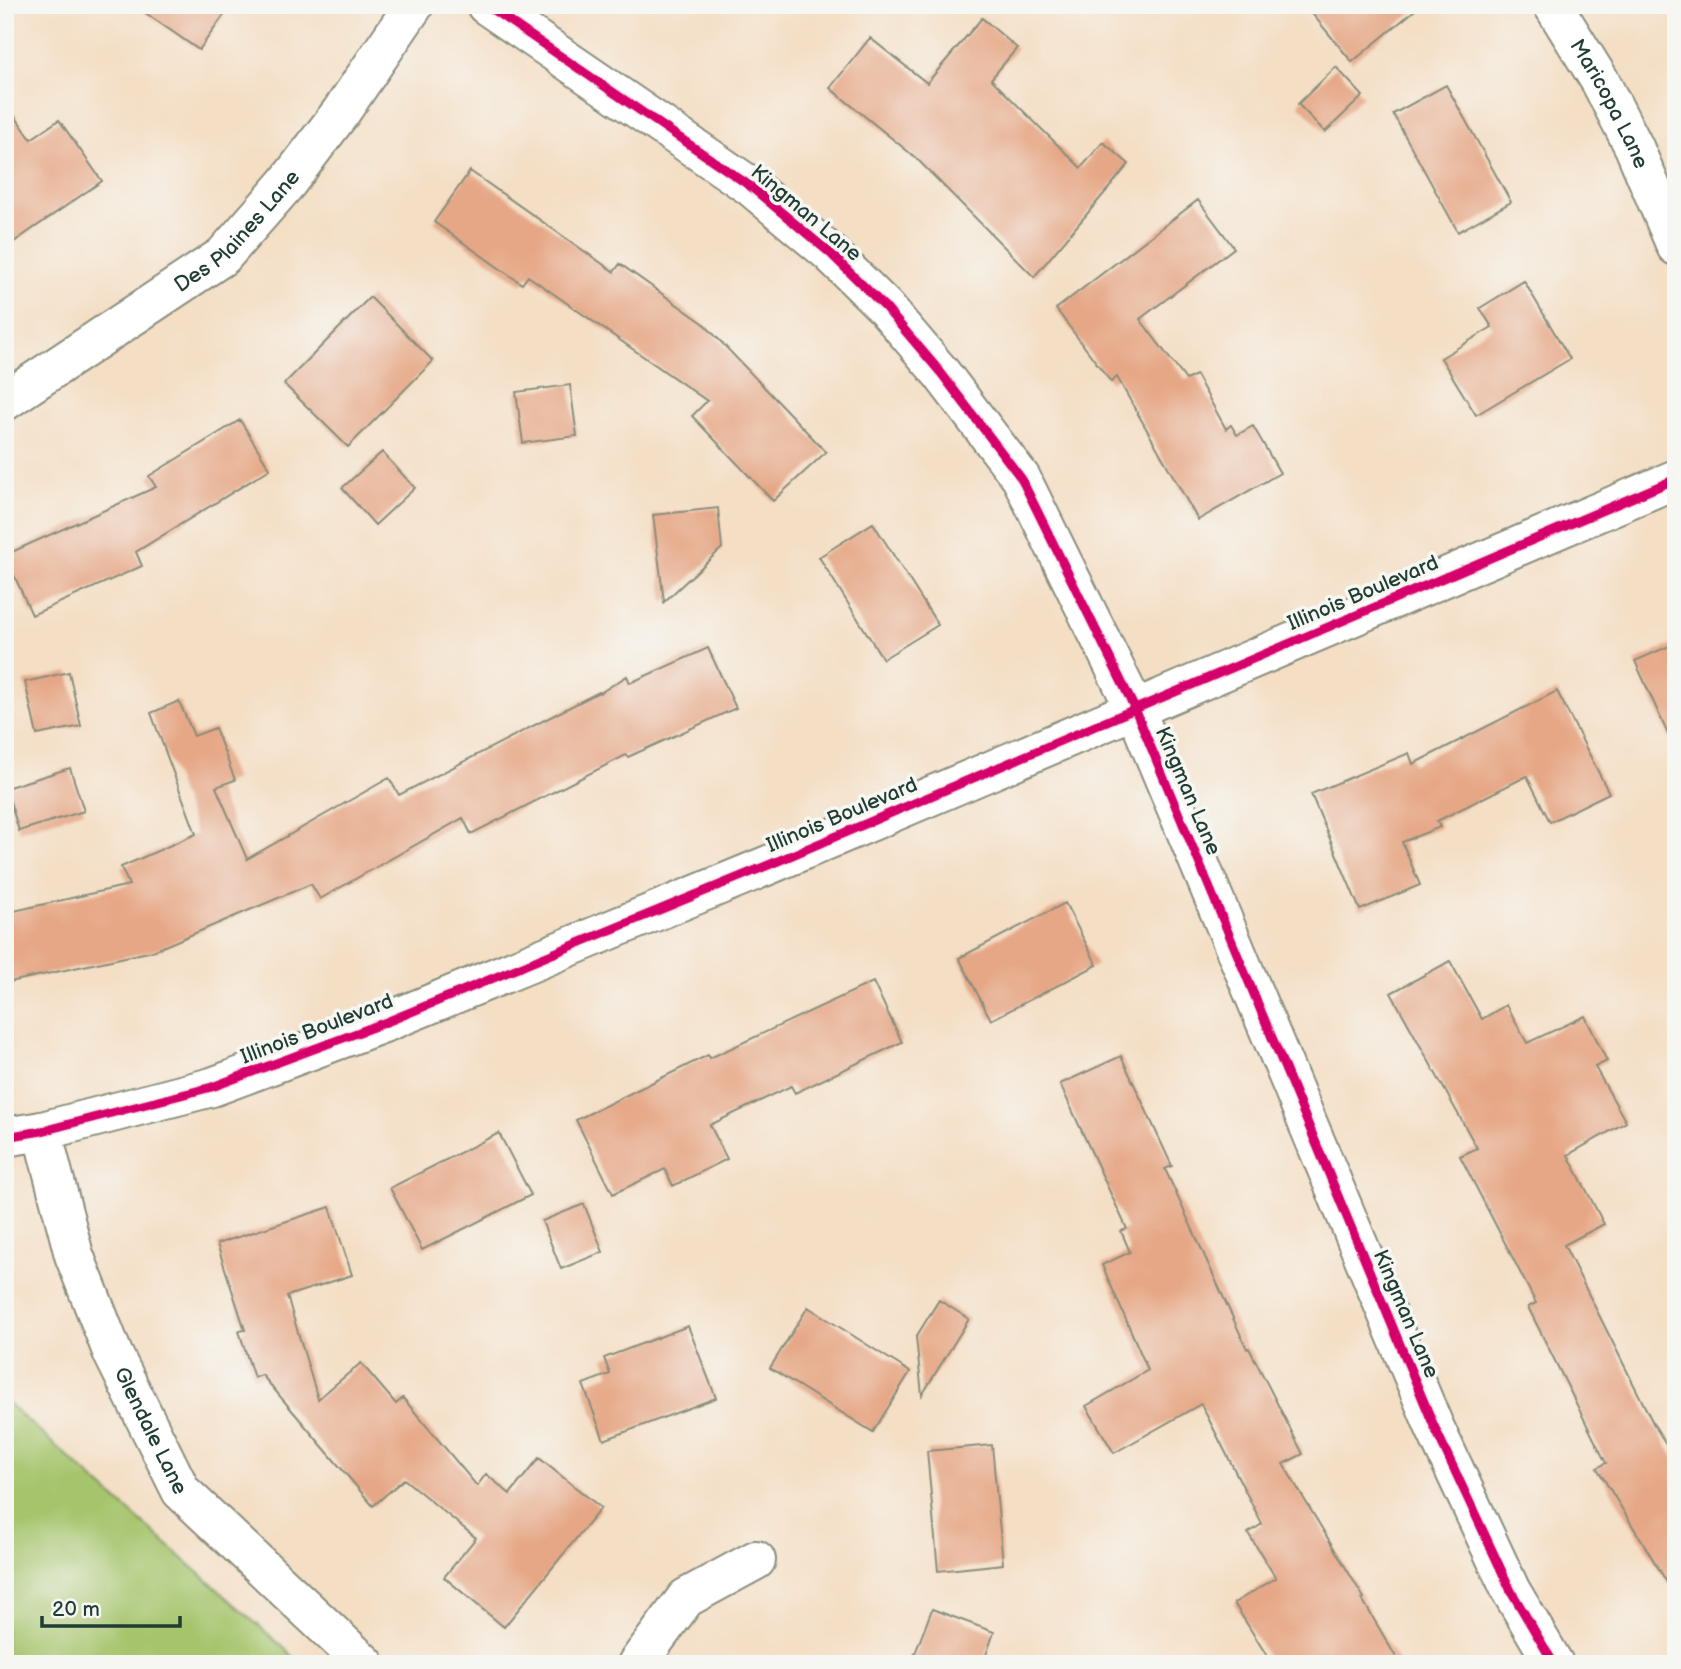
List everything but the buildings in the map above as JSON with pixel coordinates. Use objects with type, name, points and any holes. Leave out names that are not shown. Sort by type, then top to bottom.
[{"type":"street","name":"Des Plaines Lane","points":[[5,401],[223,256],[287,183],[341,112],[414,5]]},
{"type":"street","name":"Kingman Lane","points":[[486,5],[750,186],[830,253],[885,307],[942,373],[1021,478],[1135,709],[1434,1426],[1511,1591],[1554,1664]]},
{"type":"street","name":"Maricopa Lane","points":[[1553,5],[1600,81],[1634,147],[1676,246]]},
{"type":"street","name":"Illinois Boulevard","points":[[5,1137],[43,1131],[212,1087],[389,1021],[747,874],[1676,479]]},
{"type":"street","name":"Glendale Lane","points":[[43,1131],[75,1255],[89,1292],[113,1354],[181,1491],[365,1664]]},
{"type":"street","points":[[637,1664],[686,1598],[756,1560]]},
{"type":"green space","points":[[5,1401],[302,1664],[5,1664]]},
{"type":"cycle path","points":[[486,5],[750,186],[830,253],[885,307],[941,373],[1021,478],[1135,709],[1434,1426],[1511,1591],[1554,1664]]},
{"type":"cycle path","points":[[5,1137],[42,1131],[212,1087],[389,1021],[771,864],[1676,479]]}]
